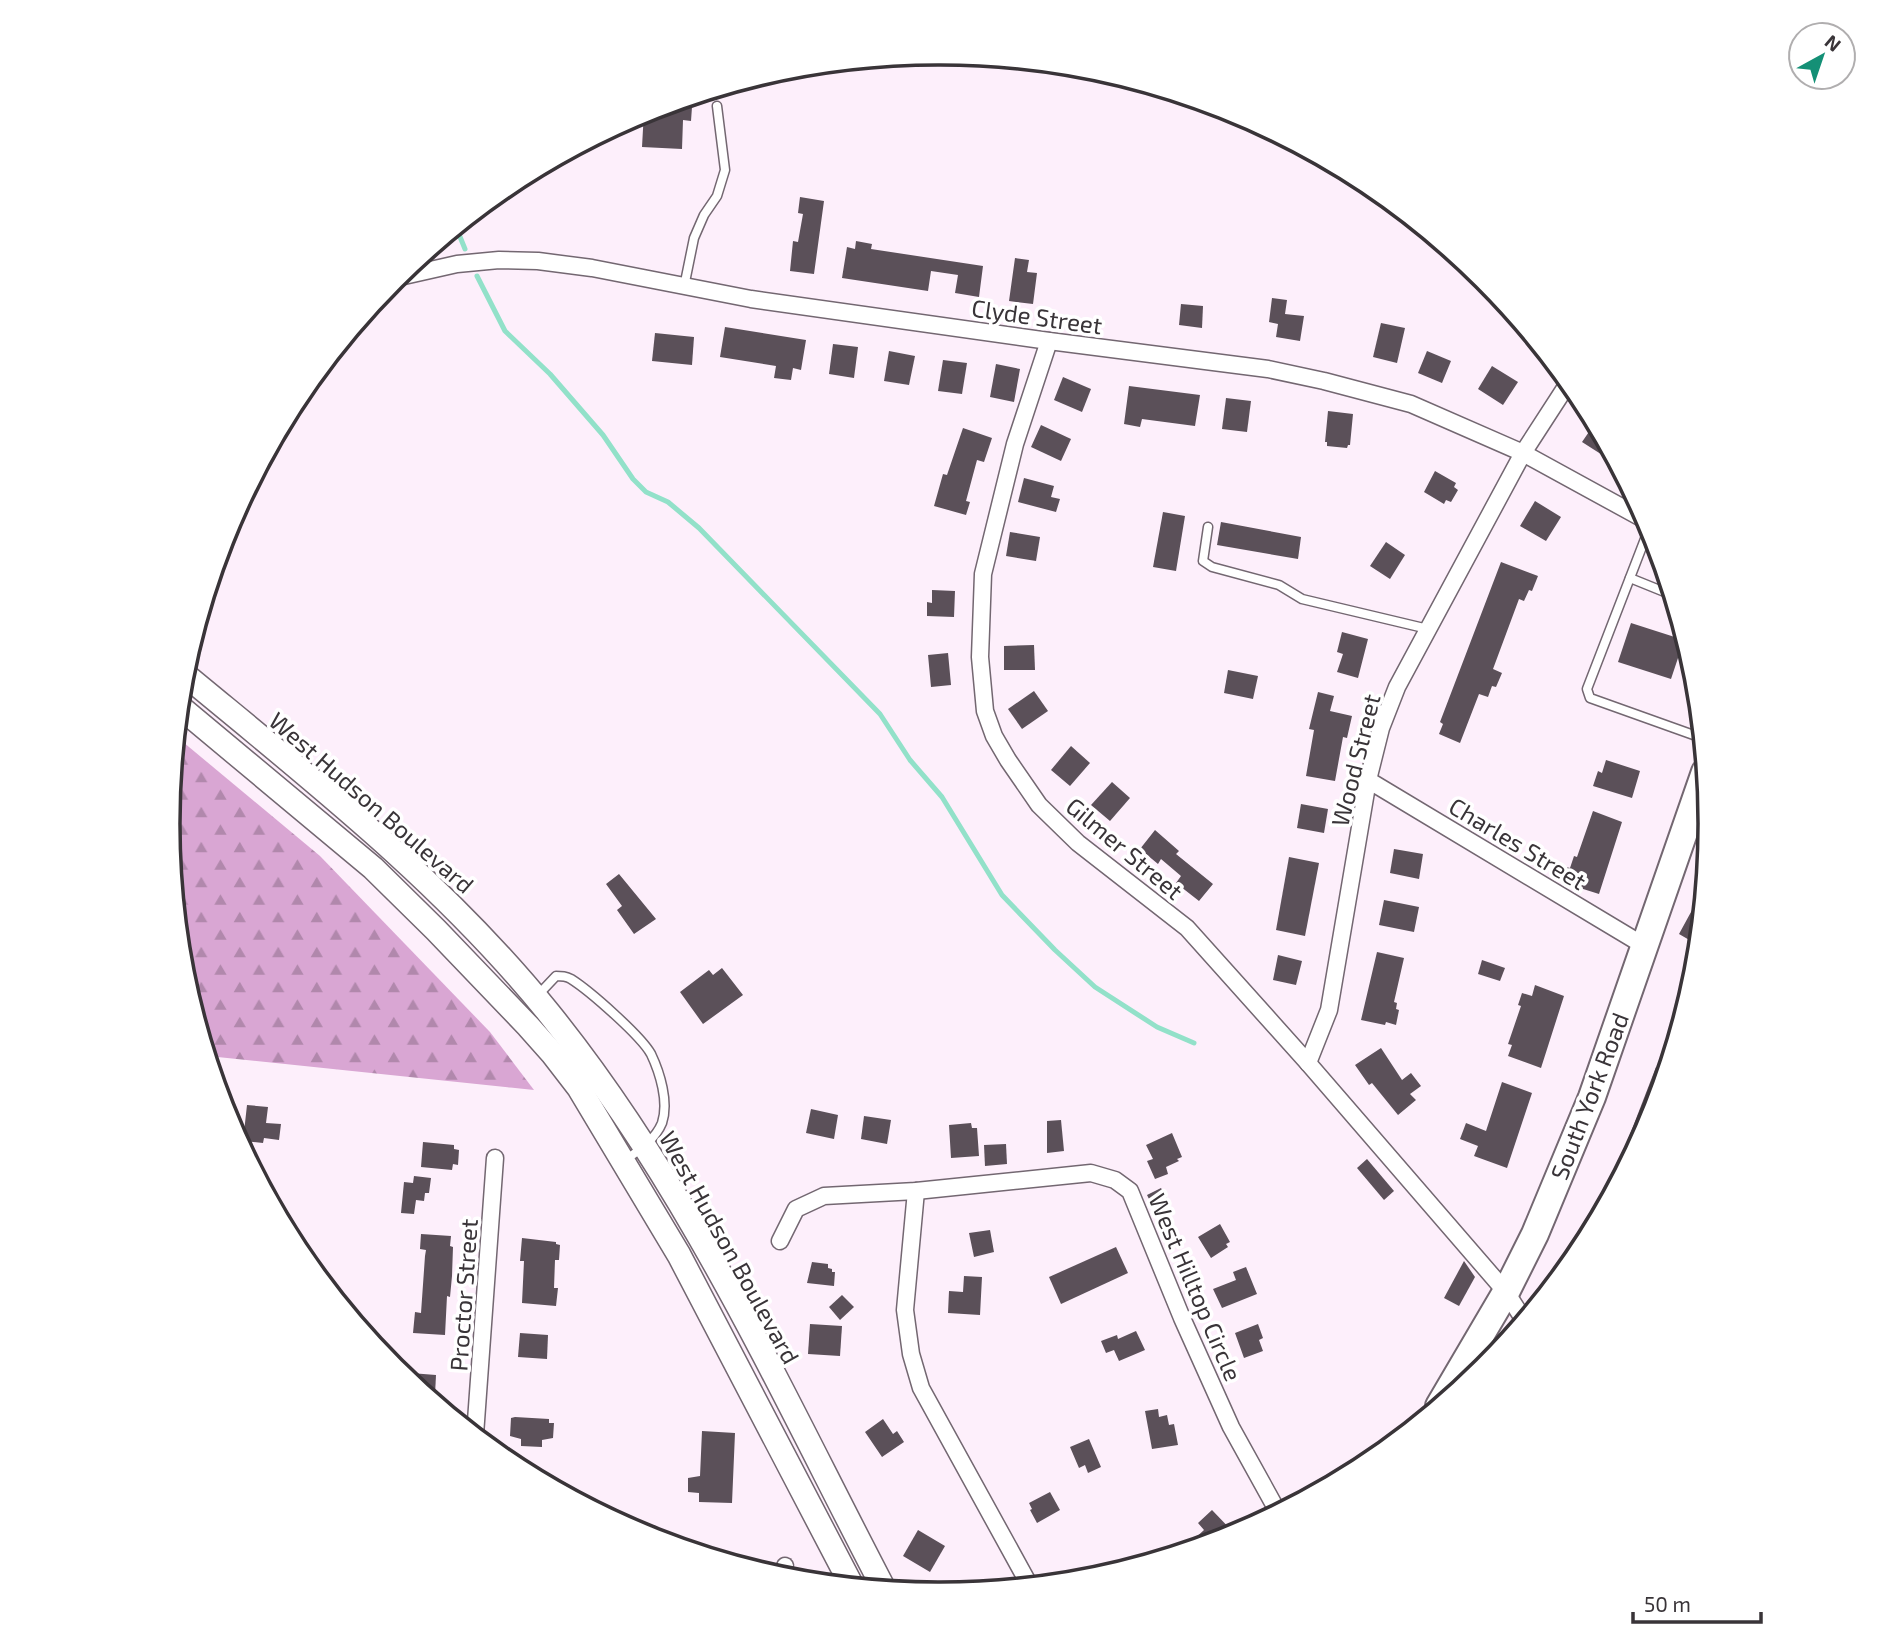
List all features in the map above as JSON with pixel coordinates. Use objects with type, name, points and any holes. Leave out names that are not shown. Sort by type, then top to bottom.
[{"type":"main road","name":"West Hudson Boulevard","points":[[194,682],[379,837],[425,879],[493,948],[604,1085],[645,1145],[703,1242],[879,1580]]},
{"type":"main road","name":"West Hudson Boulevard","points":[[189,714],[373,868],[436,930],[552,1053],[579,1088],[679,1255],[847,1577]]},
{"type":"main road","name":"South York Road","points":[[1454,1380],[1506,1292],[1535,1234],[1592,1097],[1697,795]]},
{"type":"street","name":"Clyde Street","points":[[417,273],[457,264],[511,260],[592,268],[751,299],[1268,369],[1324,380],[1411,404],[1523,453],[1631,512]]},
{"type":"street","name":"Gilmer Street","points":[[1049,341],[1015,444],[983,574],[980,657],[985,711],[994,736],[1007,760],[1039,805],[1078,843],[1187,928],[1506,1292],[1519,1312]]},
{"type":"street","name":"Wood Street","points":[[1308,1063],[1329,1010],[1368,780],[1381,728],[1397,687],[1523,453],[1563,392]]},
{"type":"street","name":"Charles Street","points":[[1368,780],[1643,944]]},
{"type":"street","name":"Proctor Street","points":[[476,1424],[495,1158]]},
{"type":"street","name":"West Hilltop Circle","points":[[780,1241],[796,1209],[824,1196],[916,1191],[1091,1173],[1115,1180],[1130,1191],[1182,1318],[1231,1427],[1274,1504]]},
{"type":"street","points":[[916,1191],[905,1310],[911,1354],[921,1388],[1025,1577]]},
{"type":"lane","points":[[684,287],[694,238],[704,215],[717,196],[725,170],[717,106]]},
{"type":"lane","points":[[1208,527],[1203,561],[1212,567],[1279,586],[1302,599],[1428,629]]},
{"type":"lane","points":[[1644,543],[1587,689],[1590,698],[1692,734]]},
{"type":"lane","points":[[1630,578],[1660,590]]},
{"type":"lane","points":[[536,998],[556,976],[570,978],[616,1016],[649,1051],[661,1082],[664,1110],[659,1129],[645,1145],[623,1162]]},
{"type":"green space","points":[[185,744],[320,856],[490,1032],[534,1090],[218,1057],[206,1020],[187,923],[180,824]]},
{"type":"building","points":[[692,107],[691,121],[683,120],[682,149],[642,147],[643,126]]},
{"type":"building","points":[[800,197],[824,201],[814,274],[790,271],[793,241],[798,242],[803,214],[798,213]]},
{"type":"building","points":[[856,241],[872,244],[871,249],[983,266],[979,297],[955,293],[958,275],[931,271],[928,291],[842,278],[847,247],[855,249]]},
{"type":"building","points":[[1015,258],[1029,260],[1027,272],[1037,273],[1033,304],[1009,301]]},
{"type":"building","points":[[1272,298],[1287,300],[1285,314],[1304,316],[1300,341],[1276,337],[1278,324],[1269,322]]},
{"type":"building","points":[[1181,304],[1203,306],[1202,328],[1179,325]]},
{"type":"building","points":[[1381,323],[1405,328],[1397,363],[1373,357]]},
{"type":"building","points":[[725,327],[806,340],[801,370],[793,368],[791,380],[774,378],[776,366],[720,357]]},
{"type":"building","points":[[655,333],[694,337],[692,365],[652,361]]},
{"type":"building","points":[[833,344],[858,347],[854,378],[829,374]]},
{"type":"building","points":[[889,351],[915,356],[909,385],[884,381]]},
{"type":"building","points":[[1427,351],[1451,361],[1442,383],[1418,373]]},
{"type":"building","points":[[943,360],[967,363],[962,394],[938,391]]},
{"type":"building","points":[[996,364],[1020,369],[1014,402],[990,397]]},
{"type":"building","points":[[1492,366],[1518,382],[1503,405],[1478,389]]},
{"type":"building","points":[[1063,377],[1091,389],[1082,412],[1054,400]]},
{"type":"building","points":[[1129,386],[1200,395],[1195,426],[1142,419],[1140,427],[1124,424]]},
{"type":"building","points":[[1226,398],[1251,401],[1247,432],[1222,429]]},
{"type":"building","points":[[1328,411],[1353,414],[1350,445],[1347,448],[1327,446],[1325,442]]},
{"type":"building","points":[[1041,425],[1071,439],[1061,461],[1031,447]]},
{"type":"building","points":[[963,428],[992,438],[984,462],[977,460],[966,501],[970,502],[966,515],[934,506],[943,474],[947,475]]},
{"type":"building","points":[[1589,432],[1602,455],[1582,442]]},
{"type":"building","points":[[1435,471],[1456,483],[1454,487],[1458,490],[1451,502],[1446,500],[1444,504],[1424,492]]},
{"type":"building","points":[[1024,478],[1054,486],[1051,497],[1060,499],[1056,512],[1018,502]]},
{"type":"building","points":[[1535,501],[1561,517],[1546,541],[1520,526]]},
{"type":"building","points":[[1163,512],[1185,516],[1176,571],[1153,567]]},
{"type":"building","points":[[1221,522],[1301,537],[1298,559],[1217,545]]},
{"type":"building","points":[[1010,532],[1040,537],[1036,561],[1006,556]]},
{"type":"building","points":[[1386,542],[1405,555],[1390,579],[1370,566]]},
{"type":"building","points":[[1501,562],[1538,576],[1524,601],[1519,599],[1493,669],[1502,673],[1496,687],[1492,686],[1488,697],[1479,694],[1460,743],[1439,734],[1443,724],[1440,722]]},
{"type":"building","points":[[932,590],[955,591],[954,617],[927,616],[927,602],[932,603]]},
{"type":"building","points":[[1631,623],[1674,637],[1679,656],[1671,679],[1618,662]]},
{"type":"building","points":[[1342,632],[1368,639],[1358,678],[1337,672],[1343,654],[1337,652]]},
{"type":"building","points":[[1034,645],[1035,670],[1004,670],[1004,646]]},
{"type":"building","points":[[948,653],[951,685],[931,687],[928,655]]},
{"type":"building","points":[[1228,670],[1258,676],[1253,699],[1224,693]]},
{"type":"building","points":[[1034,691],[1048,711],[1022,729],[1008,709]]},
{"type":"building","points":[[1318,692],[1334,696],[1330,711],[1352,716],[1347,738],[1343,737],[1335,781],[1306,776],[1314,730],[1309,729]]},
{"type":"building","points":[[1071,746],[1090,763],[1070,786],[1051,770]]},
{"type":"building","points":[[1606,760],[1640,771],[1632,798],[1593,786],[1598,771],[1602,773]]},
{"type":"building","points":[[1112,782],[1130,798],[1110,821],[1091,805]]},
{"type":"building","points":[[1301,804],[1328,809],[1324,833],[1297,828]]},
{"type":"building","points":[[1593,811],[1622,822],[1599,894],[1561,882],[1566,867],[1570,868],[1574,856],[1577,857]]},
{"type":"building","points":[[1155,830],[1179,851],[1176,854],[1213,884],[1199,901],[1176,883],[1181,876],[1161,859],[1158,864],[1140,849]]},
{"type":"building","points":[[1394,849],[1423,854],[1419,879],[1390,873]]},
{"type":"building","points":[[1289,857],[1319,863],[1305,936],[1276,930]]},
{"type":"building","points":[[619,874],[656,919],[634,934],[617,910],[622,906],[606,884]]},
{"type":"building","points":[[1384,900],[1419,907],[1414,932],[1379,925]]},
{"type":"building","points":[[1692,910],[1688,939],[1679,934]]},
{"type":"building","points":[[1377,952],[1404,958],[1394,1002],[1399,1010],[1396,1025],[1361,1020]]},
{"type":"building","points":[[1278,955],[1302,961],[1296,985],[1273,980]]},
{"type":"building","points":[[1482,960],[1505,968],[1500,981],[1478,974]]},
{"type":"building","points":[[722,968],[743,995],[703,1024],[680,992],[709,970],[713,975]]},
{"type":"building","points":[[1535,985],[1564,996],[1541,1068],[1508,1056],[1512,1045],[1508,1044],[1521,1006],[1518,1005],[1522,993],[1532,996]]},
{"type":"building","points":[[1381,1048],[1402,1080],[1411,1073],[1421,1086],[1410,1094],[1416,1100],[1398,1115],[1372,1083],[1369,1085],[1355,1065]]},
{"type":"building","points":[[1656,1067],[1657,1067],[1640,1114],[1623,1151]]},
{"type":"building","points":[[1502,1082],[1532,1093],[1507,1168],[1474,1156],[1478,1146],[1460,1139],[1466,1123],[1486,1131]]},
{"type":"building","points":[[247,1105],[268,1107],[266,1123],[281,1124],[279,1140],[264,1138],[263,1143],[250,1142],[244,1128]]},
{"type":"building","points":[[811,1109],[838,1115],[834,1139],[806,1133]]},
{"type":"building","points":[[864,1116],[891,1120],[887,1144],[861,1139]]},
{"type":"building","points":[[1061,1120],[1064,1151],[1047,1153],[1047,1121]]},
{"type":"building","points":[[971,1123],[972,1128],[977,1128],[979,1156],[951,1158],[949,1125]]},
{"type":"building","points":[[1172,1133],[1182,1157],[1166,1167],[1168,1174],[1155,1179],[1147,1161],[1153,1159],[1146,1145]]},
{"type":"building","points":[[423,1142],[454,1145],[454,1149],[459,1150],[458,1165],[453,1164],[452,1170],[421,1167]]},
{"type":"building","points":[[1006,1144],[1007,1164],[985,1166],[984,1145]]},
{"type":"building","points":[[1367,1159],[1394,1191],[1384,1200],[1357,1168]]},
{"type":"building","points":[[414,1176],[431,1178],[429,1193],[425,1193],[424,1201],[416,1200],[414,1214],[401,1213],[404,1182],[413,1183]]},
{"type":"building","points":[[1161,1188],[1169,1202],[1154,1209],[1147,1195]]},
{"type":"building","points":[[1220,1224],[1230,1242],[1226,1244],[1228,1247],[1211,1258],[1198,1237]]},
{"type":"building","points":[[990,1230],[994,1252],[974,1257],[969,1233]]},
{"type":"building","points":[[421,1234],[451,1236],[452,1276],[450,1297],[447,1296],[445,1335],[413,1333],[415,1312],[421,1313],[426,1250],[420,1249]]},
{"type":"building","points":[[522,1238],[556,1242],[560,1245],[559,1260],[555,1260],[554,1288],[558,1288],[556,1306],[522,1303]]},
{"type":"building","points":[[1116,1247],[1128,1273],[1061,1304],[1049,1277]]},
{"type":"building","points":[[1464,1261],[1475,1277],[1459,1306],[1444,1298]]},
{"type":"building","points":[[812,1262],[828,1264],[828,1268],[835,1272],[834,1286],[807,1283]]},
{"type":"building","points":[[1246,1267],[1257,1294],[1222,1308],[1213,1289],[1236,1280],[1233,1272]]},
{"type":"building","points":[[964,1276],[982,1277],[980,1315],[948,1313],[949,1291],[963,1292]]},
{"type":"building","points":[[842,1295],[854,1307],[840,1320],[829,1307]]},
{"type":"building","points":[[810,1324],[842,1326],[840,1356],[808,1354]]},
{"type":"building","points":[[1258,1324],[1263,1338],[1259,1340],[1263,1351],[1244,1358],[1235,1333]]},
{"type":"building","points":[[1136,1331],[1145,1350],[1119,1361],[1114,1350],[1106,1353],[1101,1341],[1117,1335],[1118,1339]]},
{"type":"building","points":[[520,1333],[548,1335],[547,1359],[518,1357]]},
{"type":"building","points":[[417,1373],[436,1375],[435,1391]]},
{"type":"building","points":[[1158,1409],[1159,1417],[1167,1415],[1169,1425],[1174,1424],[1178,1445],[1152,1449],[1145,1411]]},
{"type":"building","points":[[511,1418],[549,1419],[549,1423],[554,1423],[553,1438],[542,1440],[542,1447],[521,1446],[521,1439],[510,1436]]},
{"type":"building","points":[[883,1419],[893,1434],[897,1431],[904,1442],[882,1457],[865,1432]]},
{"type":"building","points":[[702,1431],[735,1433],[732,1503],[699,1502],[699,1493],[688,1492],[688,1478],[700,1476]]},
{"type":"building","points":[[1089,1439],[1101,1467],[1088,1473],[1085,1465],[1079,1468],[1070,1447]]},
{"type":"building","points":[[1050,1492],[1060,1510],[1037,1523],[1029,1503]]},
{"type":"building","points":[[1212,1510],[1226,1525],[1197,1537],[1204,1530],[1198,1523]]},
{"type":"building","points":[[918,1530],[945,1546],[930,1572],[903,1556]]},
{"type":"waterway","points":[[460,236],[465,249]]},
{"type":"waterway","points":[[477,276],[505,331],[550,374],[603,435],[633,479],[646,492],[668,502],[699,528],[880,714],[910,760],[942,797],[1002,895],[1095,987],[1157,1027],[1194,1043]]}]
